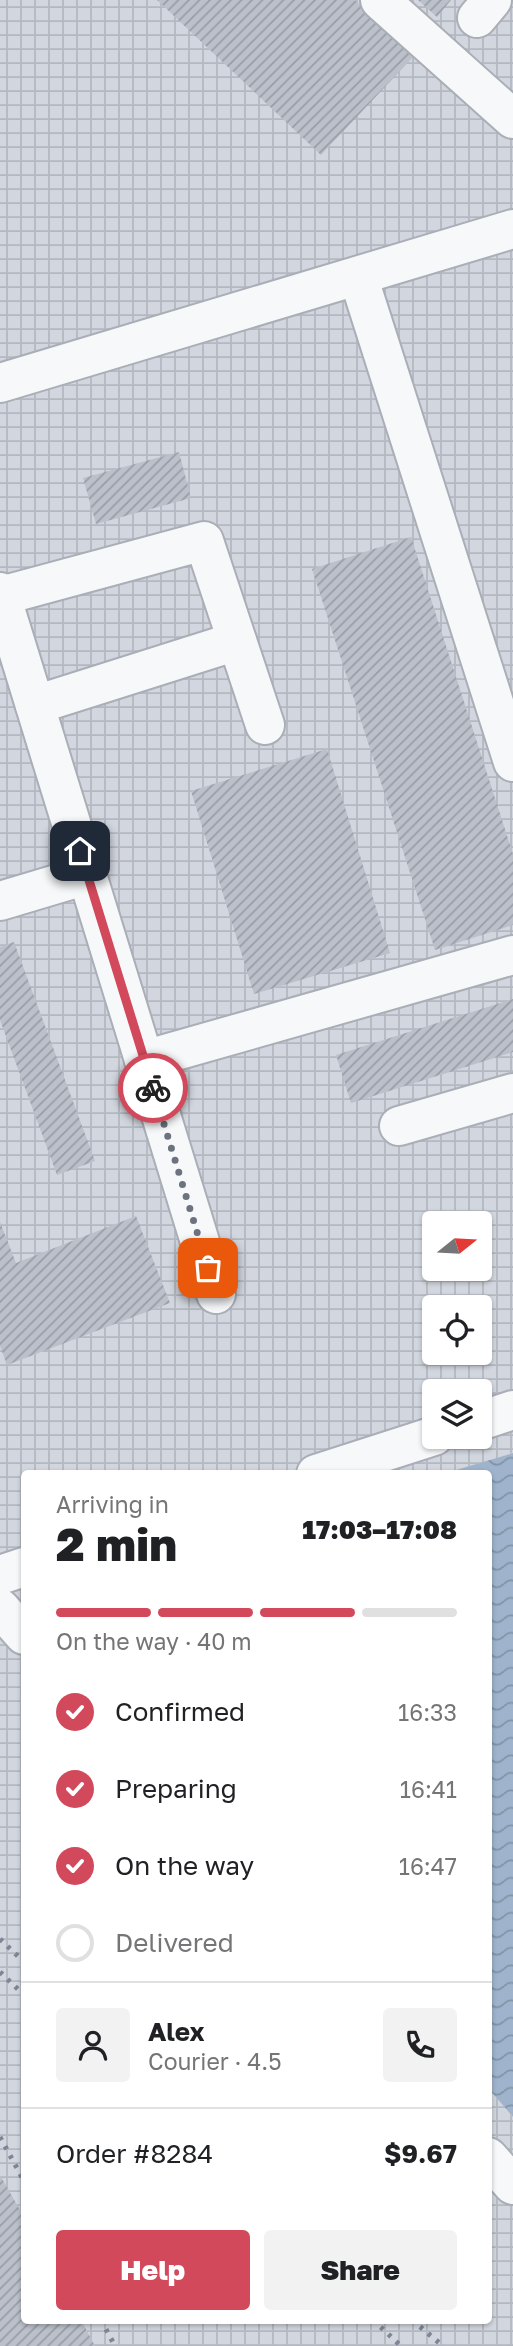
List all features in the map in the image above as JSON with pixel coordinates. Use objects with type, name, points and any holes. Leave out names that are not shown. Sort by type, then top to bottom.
[{"type":"lane","points":[[380,0],[513,119]]},
{"type":"lane","points":[[0,383],[513,229]]},
{"type":"lane","points":[[358,276],[513,762]]},
{"type":"lane","points":[[216,1294],[1,594],[204,541],[265,725]]},
{"type":"lane","points":[[35,705],[237,641]]},
{"type":"lane","points":[[0,901],[87,875]]},
{"type":"lane","points":[[144,1060],[513,955]]},
{"type":"lane","points":[[399,1126],[513,1093]]},
{"type":"lane","points":[[492,1417],[513,1410]]},
{"type":"lane","points":[[328,1470],[422,1440]]},
{"type":"lane","points":[[0,1575],[21,1568]]},
{"type":"lane","points":[[0,1608],[21,1632]]},
{"type":"lane","points":[[492,2161],[513,2185]]},
{"type":"shaded area","points":[[0,0],[513,0],[513,1453],[459,1470],[21,1470],[21,2324],[492,2324],[492,2093],[513,2117],[513,2346],[0,2346]]},
{"type":"water","points":[[513,1453],[513,2117],[492,2093],[492,1470],[456,1470]]},
{"type":"building","points":[[157,0],[355,0],[414,56],[321,155]]},
{"type":"building","points":[[418,0],[451,0],[437,17]]},
{"type":"building","points":[[179,452],[191,498],[96,524],[83,478]]},
{"type":"building","points":[[411,537],[513,854],[513,925],[435,950],[312,569]]},
{"type":"building","points":[[327,749],[390,953],[254,994],[191,791]]},
{"type":"building","points":[[14,942],[95,1161],[57,1175],[0,1020],[0,947]]},
{"type":"building","points":[[513,999],[513,1052],[351,1103],[336,1055]]},
{"type":"building","points":[[136,1216],[170,1303],[7,1365],[0,1346],[0,1222],[16,1263]]},
{"type":"building","points":[[0,2175],[21,2212],[21,2324],[83,2324],[95,2346],[0,2346]]},
{"type":"railway","points":[[0,1939],[21,1959]]},
{"type":"railway","points":[[0,1972],[21,1992]]},
{"type":"railway","points":[[0,2137],[21,2176]]},
{"type":"railway","points":[[103,2324],[115,2346]]},
{"type":"railway","points":[[377,2324],[401,2346]]},
{"type":"railway","points":[[417,2324],[443,2346]]},
{"type":"way so far","points":[[153,1088],[208,1268]]},
{"type":"route","points":[[80,851],[153,1088]]}]
